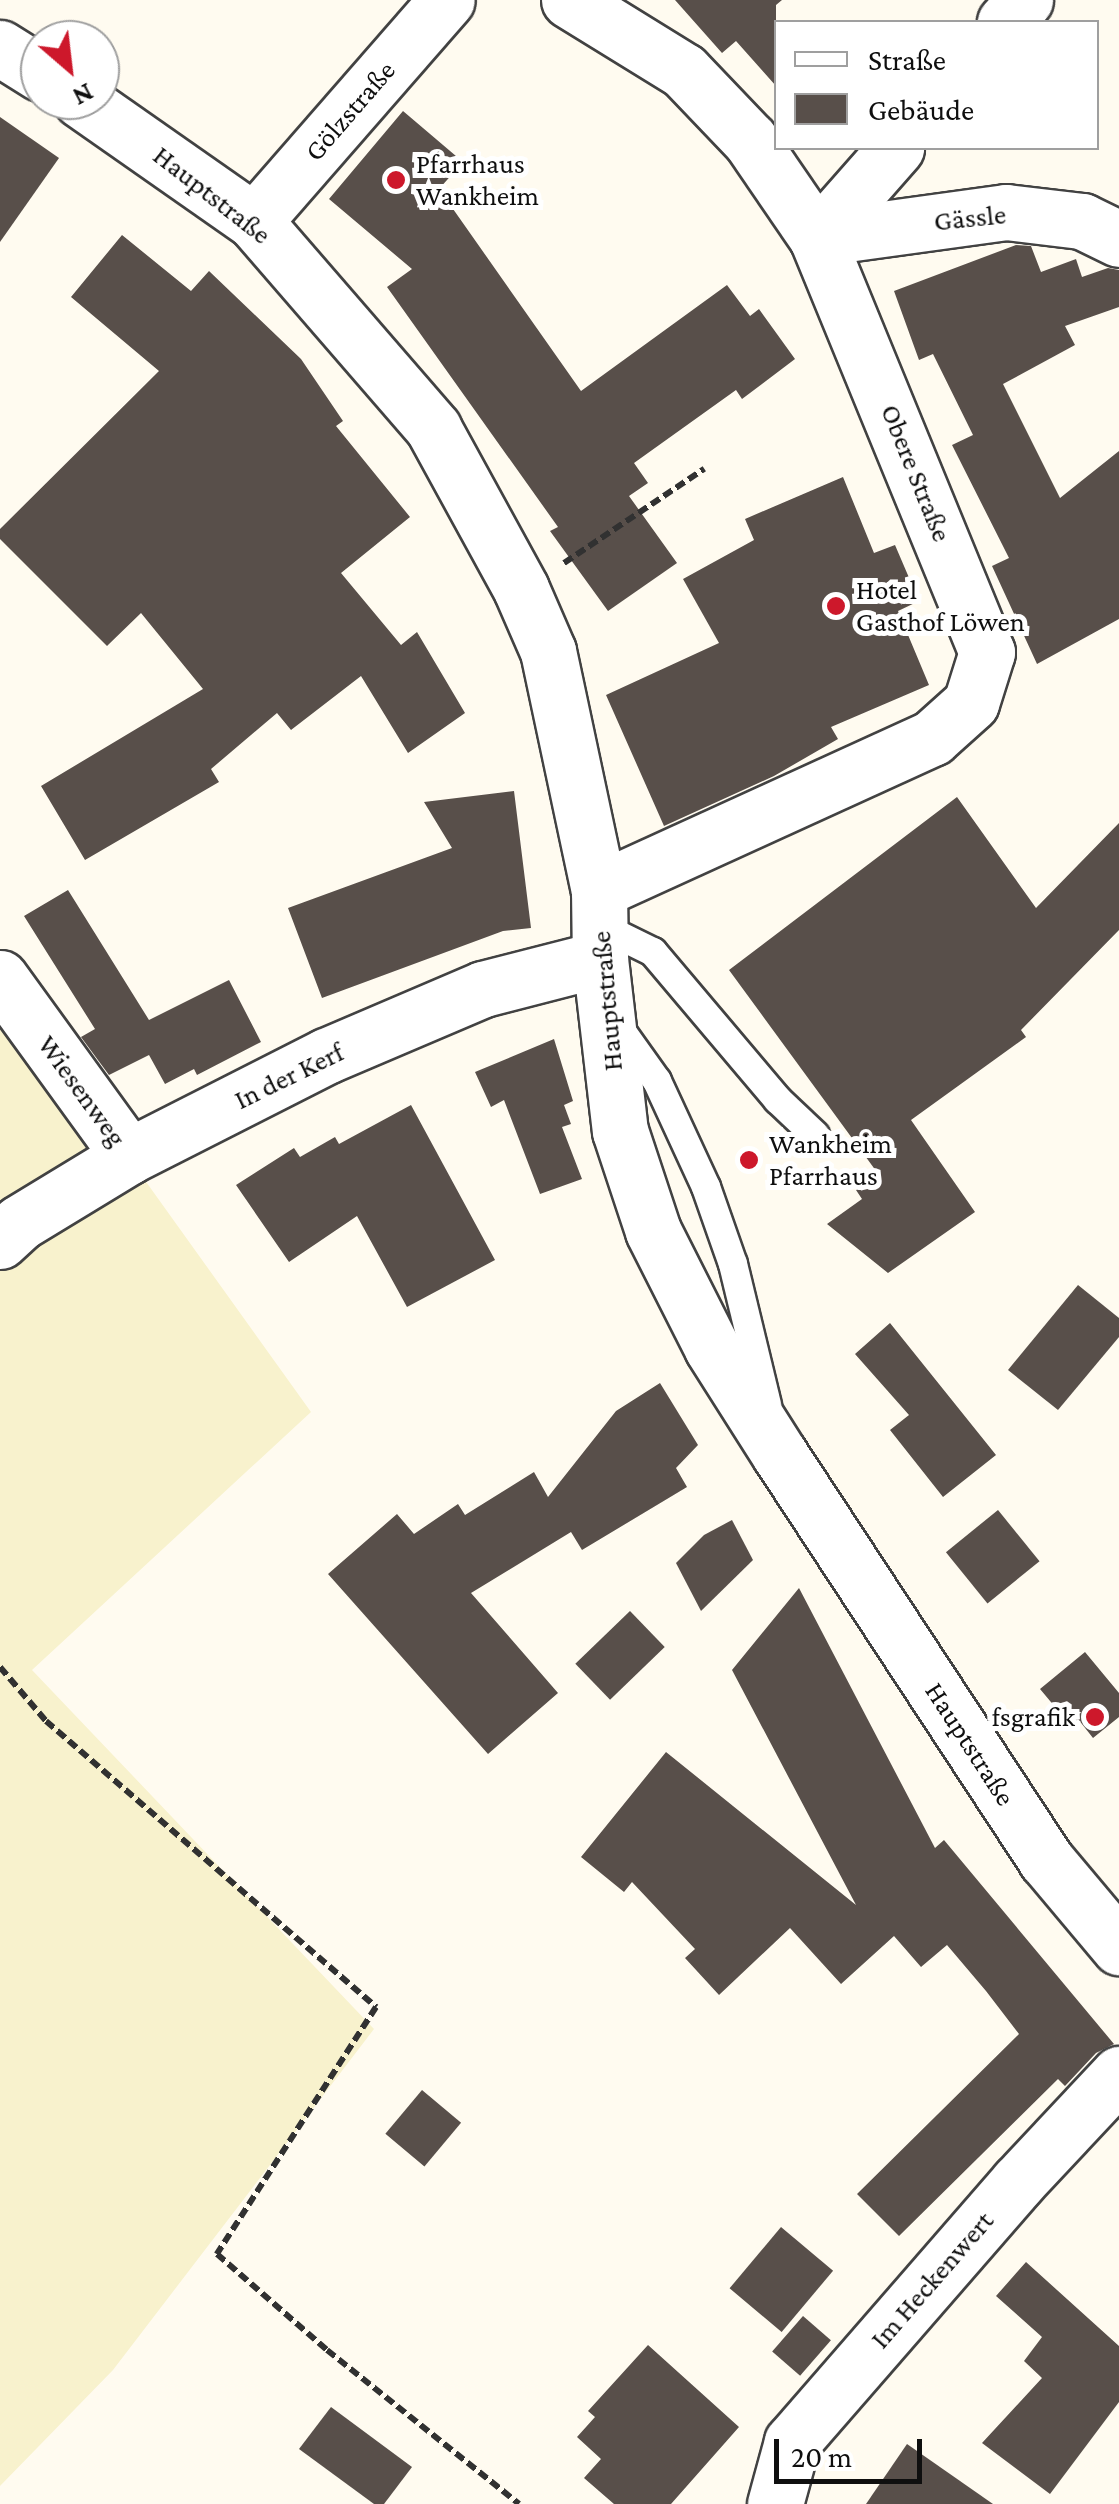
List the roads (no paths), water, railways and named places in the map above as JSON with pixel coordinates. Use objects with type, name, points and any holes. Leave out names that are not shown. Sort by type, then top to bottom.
[{"type":"street","name":"Gölzstraße","points":[[254,221],[447,0]]},
{"type":"street","name":"Obere Straße","points":[[570,0],[684,71],[750,140],[818,238],[987,652],[971,703],[932,738],[601,947]]},
{"type":"street","points":[[1008,20],[1025,0]]},
{"type":"street","name":"Hauptstraße","points":[[110,120],[254,221],[434,428],[521,589],[548,651],[601,947],[620,1131],[653,1231],[712,1348],[780,1455],[1046,1860],[1119,1947]]},
{"type":"street","points":[[818,238],[894,150]]},
{"type":"street","name":"Gässle","points":[[818,238],[1006,212],[1082,221],[1119,238]]},
{"type":"street","name":"In der Kerf","points":[[0,1241],[18,1223],[130,1156],[326,1056],[483,989],[601,947]]},
{"type":"street","name":"Wiesenweg","points":[[0,978],[130,1156]]},
{"type":"street","name":"Im Heckenwert","points":[[775,2504],[792,2442],[1018,2182],[1119,2074]]},
{"type":"lane","points":[[601,947],[653,952],[778,1100],[815,1134]]},
{"type":"place","name":"Pfarrhaus Wankheim","points":[[396,180]]},
{"type":"place","name":"Hotel Gasthof Löwen","points":[[836,606]]},
{"type":"place","name":"Wankheim Pfarrhaus","points":[[749,1160]]},
{"type":"place","name":"fsgrafik","points":[[1095,1717]]}]
